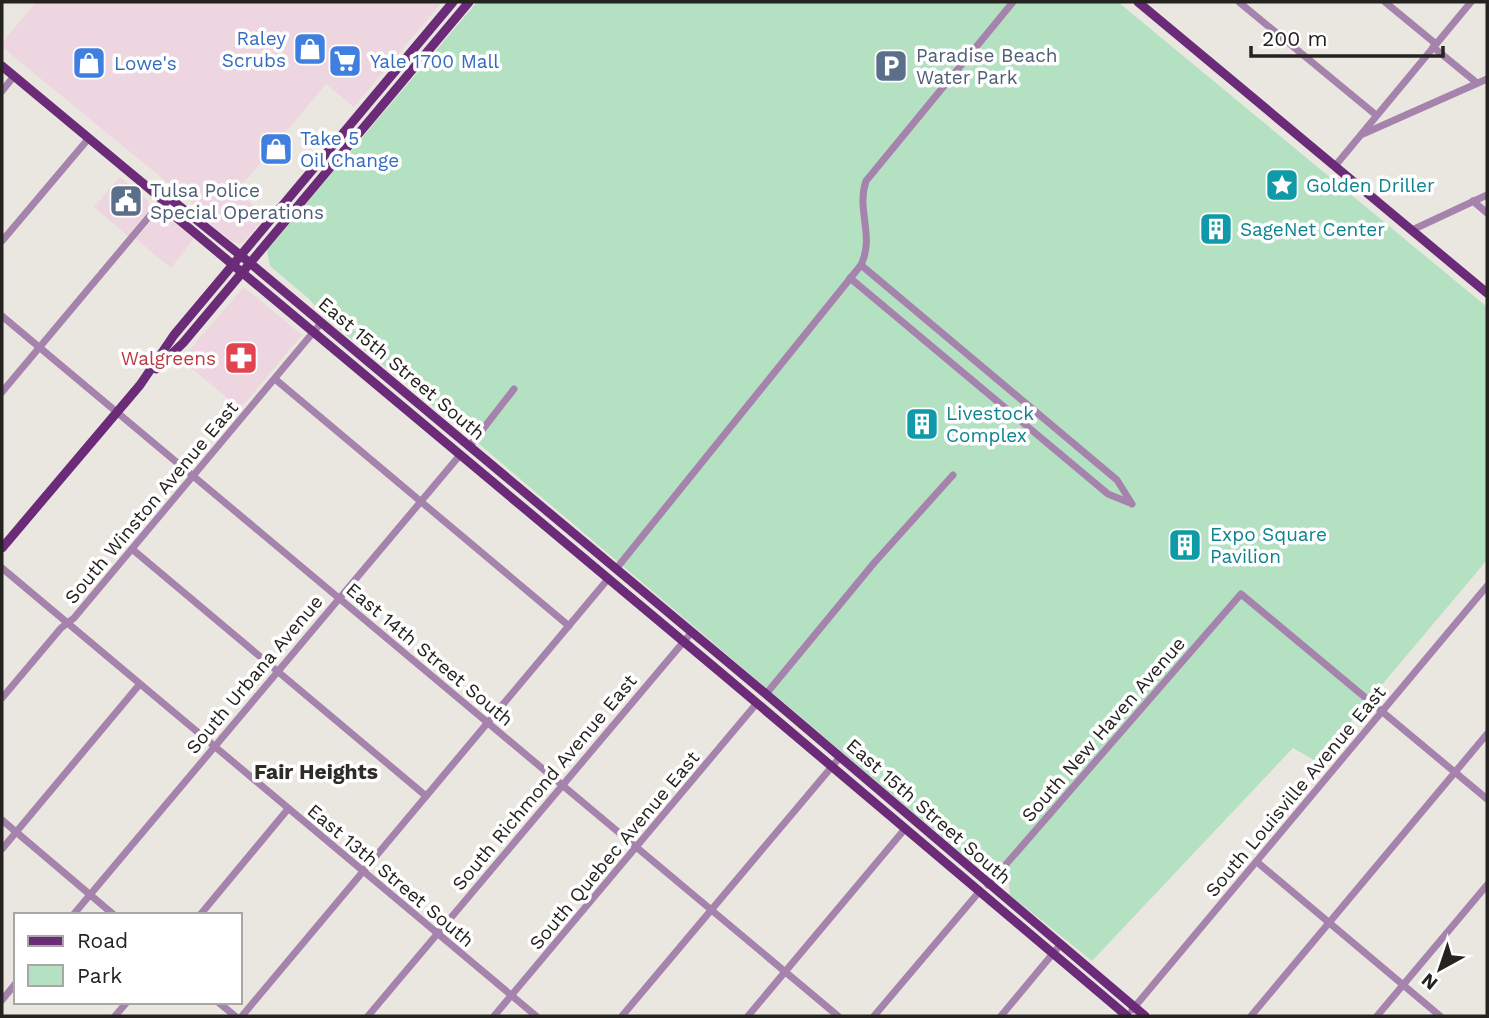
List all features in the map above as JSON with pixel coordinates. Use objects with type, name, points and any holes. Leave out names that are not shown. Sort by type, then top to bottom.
[{"type":"main road","points":[[2,548],[139,385],[174,335],[240,255],[453,2]]},
{"type":"main road","points":[[139,385],[183,343],[469,2]]},
{"type":"main road","points":[[1138,2],[1487,293]]},
{"type":"main road","points":[[430,29],[440,37]]},
{"type":"main road","name":"East 15th Street South","points":[[2,66],[163,200],[172,200],[250,263],[1145,1016]]},
{"type":"main road","points":[[335,141],[345,149]]},
{"type":"main road","name":"East 15th Street South","points":[[163,200],[164,208],[1127,1016]]},
{"type":"main road","points":[[174,335],[183,343]]},
{"type":"main road","points":[[460,455],[469,447]]},
{"type":"main road","points":[[608,579],[616,569]]},
{"type":"main road","points":[[757,704],[765,694]]},
{"type":"main road","points":[[904,830],[912,820]]},
{"type":"main road","points":[[979,892],[988,885]]},
{"type":"street","points":[[616,569],[861,265],[866,254],[868,236],[861,203],[866,181],[1013,2]]},
{"type":"street","points":[[1240,2],[1376,115]]},
{"type":"street","points":[[1385,2],[1478,83]]},
{"type":"street","points":[[1335,166],[1471,2]]},
{"type":"street","points":[[2,91],[14,76]]},
{"type":"street","points":[[1359,136],[1487,79]]},
{"type":"street","points":[[2,241],[89,138]]},
{"type":"street","points":[[1412,230],[1487,195]]},
{"type":"street","points":[[2,392],[163,200]]},
{"type":"street","points":[[1473,201],[1487,213]]},
{"type":"street","points":[[850,278],[1108,494],[1132,504],[1117,480],[861,265]]},
{"type":"street","name":"East 14th Street South","points":[[2,316],[838,1016]]},
{"type":"street","name":"South Winston Avenue East","points":[[2,698],[132,549],[321,323]]},
{"type":"street","points":[[275,379],[569,626]]},
{"type":"street","points":[[469,447],[514,388]]},
{"type":"street","name":"South Urbana Avenue","points":[[75,913],[460,455]]},
{"type":"street","points":[[765,694],[953,475]]},
{"type":"street","points":[[132,549],[426,796]]},
{"type":"street","name":"East 13th Street South","points":[[2,568],[536,1016]]},
{"type":"street","points":[[242,1016],[608,579]]},
{"type":"street","name":"South Louisville Avenue East","points":[[1127,1016],[1487,586]]},
{"type":"street","name":"South New Haven Avenue","points":[[988,885],[1241,594],[1382,712]]},
{"type":"street","name":"South Richmond Avenue East","points":[[368,1016],[691,633]]},
{"type":"street","points":[[2,849],[139,685]]},
{"type":"street","name":"South Quebec Avenue East","points":[[494,1016],[757,704]]},
{"type":"street","points":[[1382,712],[1487,799]]},
{"type":"street","points":[[1251,1016],[1487,734]]},
{"type":"street","points":[[622,1016],[840,757]]},
{"type":"street","points":[[202,913],[288,809]]},
{"type":"street","points":[[2,820],[112,913]]},
{"type":"street","points":[[748,1016],[904,830]]},
{"type":"street","points":[[1257,862],[1440,1016]]},
{"type":"street","points":[[1377,1016],[1487,885]]},
{"type":"street","points":[[874,1016],[979,892]]},
{"type":"street","points":[[1001,1016],[1060,945]]},
{"type":"street","points":[[2,1000],[14,985]]},
{"type":"street","points":[[220,1004],[235,1016]]},
{"type":"shaded area","points":[[36,2],[442,2],[354,107],[326,84],[237,191],[266,216],[244,242],[239,244],[230,240],[211,224],[213,220],[2,47],[2,43]]},
{"type":"shaded area","points":[[120,177],[148,201],[151,208],[128,236],[94,207]]},
{"type":"shaded area","points":[[156,215],[166,216],[194,238],[171,268],[136,239]]},
{"type":"shaded area","points":[[244,287],[302,335],[240,409],[181,359]]},
{"type":"green space","points":[[477,2],[1118,2],[1487,307],[1487,560],[1317,762],[1293,748],[1092,961],[1010,895],[1008,876],[994,864],[975,865],[466,433],[328,320],[309,299],[270,266],[267,250]]},
{"type":"place","name":"Raley Scrubs","points":[[310,49]]},
{"type":"place","name":"Yale 1700 Mall","points":[[345,61]]},
{"type":"place","name":"Lowe's","points":[[89,63]]},
{"type":"place","name":"Paradise Beach Water Park","points":[[891,66]]},
{"type":"place","name":"Take 5 Oil Change","points":[[276,149]]},
{"type":"place","name":"Golden Driller","points":[[1282,185]]},
{"type":"place","name":"Tulsa Police Special Operations","points":[[126,201]]},
{"type":"place","name":"SageNet Center","points":[[1216,229]]},
{"type":"place","name":"Walgreens","points":[[241,358]]},
{"type":"place","name":"Livestock Complex","points":[[922,424]]},
{"type":"place","name":"Expo Square Pavilion","points":[[1185,545]]},
{"type":"district","name":"Fair Heights","points":[[316,772]]}]
